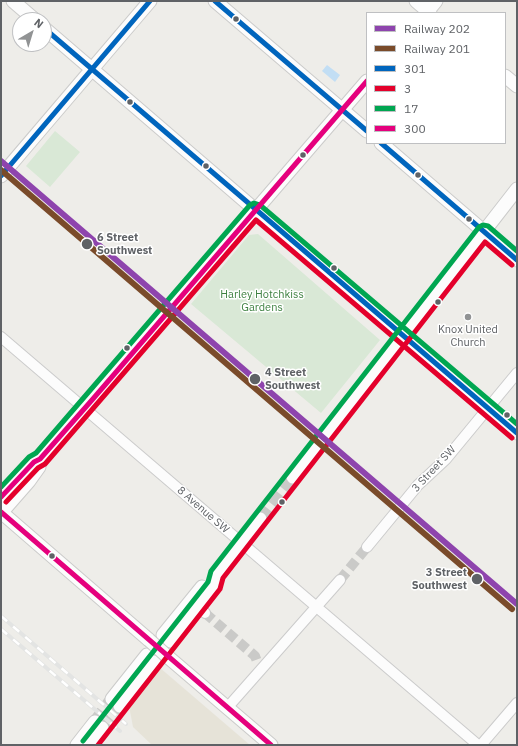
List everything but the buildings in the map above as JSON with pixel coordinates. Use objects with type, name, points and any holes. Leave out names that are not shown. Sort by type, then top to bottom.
[{"type":"main road","points":[[13,1],[26,12]]},
{"type":"main road","points":[[1,176],[150,1]]},
{"type":"main road","points":[[215,1],[366,130]]},
{"type":"main road","points":[[416,1],[428,12],[436,1]]},
{"type":"main road","points":[[52,35],[517,433]]},
{"type":"main road","points":[[506,77],[517,86]]},
{"type":"main road","points":[[1,497],[34,462],[40,458],[84,408],[366,82]]},
{"type":"main road","points":[[382,144],[517,260]]},
{"type":"main road","points":[[293,477],[517,189]]},
{"type":"main road","points":[[40,458],[39,467],[1,512],[271,745]]},
{"type":"main road","points":[[217,576],[208,580],[166,638],[200,612],[217,576],[260,519]]},
{"type":"main road","points":[[116,702],[150,659]]},
{"type":"main road","points":[[77,745],[98,725],[89,745]]},
{"type":"street","name":"8 Avenue SW","points":[[1,337],[479,745]]},
{"type":"street","name":"3 Street SW","points":[[367,547],[418,485],[446,459],[487,407],[517,373]]},
{"type":"street","points":[[227,708],[257,668],[340,580]]},
{"type":"street","points":[[479,745],[517,703]]},
{"type":"shaded area","points":[[159,667],[250,745],[152,745],[133,727],[129,706]]},
{"type":"green space","points":[[55,131],[80,152],[50,187],[26,166]]},
{"type":"green space","name":"Harley Hotchkiss Gardens","points":[[258,234],[380,340],[321,413],[191,304],[249,235]]},
{"type":"water","points":[[327,65],[340,75],[335,82],[322,71]]},
{"type":"tunnel","points":[[260,519],[293,477]]},
{"type":"tunnel","points":[[340,580],[367,547]]},
{"type":"tunnel","points":[[205,613],[255,656],[258,664]]},
{"type":"tunnel","points":[[95,722],[112,699]]},
{"type":"tunnel","points":[[102,728],[120,706]]},
{"type":"railway","points":[[1,616],[126,724]]},
{"type":"railway","points":[[1,629],[120,731]]},
{"type":"rail line","name":"202","points":[[1,161],[517,604]]},
{"type":"rail line","name":"201","points":[[1,170],[512,609]]},
{"type":"transit line","name":"301","points":[[1,176],[150,1]]},
{"type":"transit line","name":"301","points":[[215,1],[366,130]]},
{"type":"transit line","name":"301","points":[[52,35],[517,433]]},
{"type":"transit line","name":"300","points":[[1,497],[34,462],[40,459],[92,400],[366,82]]},
{"type":"transit line","name":"301","points":[[382,144],[517,260]]},
{"type":"transit line","name":"17","points":[[1,487],[29,457],[36,453],[250,205],[254,203],[260,205],[517,424]]},
{"type":"transit line","name":"3","points":[[6,502],[38,468],[45,464],[256,220],[512,438]]},
{"type":"transit line","name":"17","points":[[83,741],[208,582],[211,571],[479,227],[483,225],[488,226],[517,251]]},
{"type":"transit line","name":"3","points":[[98,745],[220,589],[223,578],[485,242],[512,265]]},
{"type":"transit line","name":"300","points":[[1,512],[271,745]]},
{"type":"place","name":"6 Street Southwest","points":[[87,244]]},
{"type":"place","name":"Knox United Church","points":[[468,317]]},
{"type":"place","name":"4 Street Southwest","points":[[255,379]]},
{"type":"place","name":"3 Street Southwest","points":[[477,579]]}]
